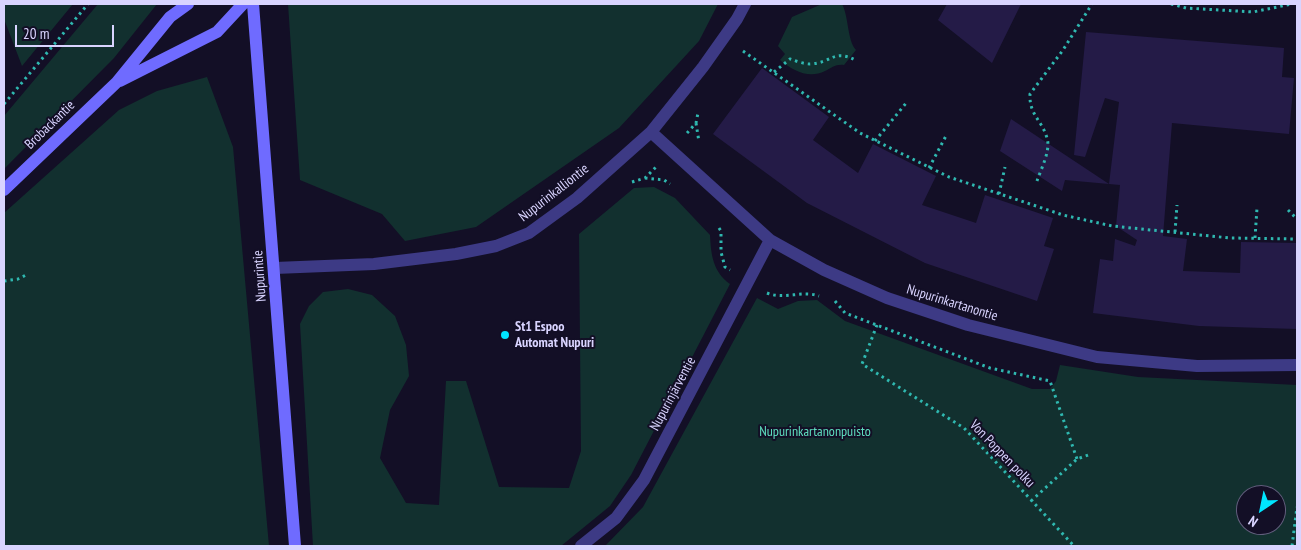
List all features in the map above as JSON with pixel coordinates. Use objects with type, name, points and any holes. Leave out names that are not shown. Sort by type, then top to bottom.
[{"type":"main road","name":"Brobackantie","points":[[4,190],[117,82],[170,17],[188,4]]},
{"type":"main road","name":"Brobackantie","points":[[117,82],[217,32],[243,4]]},
{"type":"main road","name":"Nupurintie","points":[[252,4],[275,268],[295,546]]},
{"type":"street","name":"Nupurinkalliontie","points":[[275,268],[374,264],[456,254],[496,246],[529,233],[577,198],[651,132],[703,67],[737,19],[745,4]]},
{"type":"street","name":"Nupurinkartanontie","points":[[651,132],[770,240],[824,270],[887,298],[968,325],[1098,357],[1197,366],[1297,365]]},
{"type":"street","name":"Nupurinjärventie","points":[[581,546],[616,518],[644,480],[770,240]]},
{"type":"path","points":[[4,104],[88,4]]},
{"type":"path","points":[[1037,180],[1048,146],[1048,138],[1034,117],[1030,94],[1063,50],[1092,4]]},
{"type":"path","points":[[1171,4],[1186,8],[1253,12],[1292,4]]},
{"type":"path","points":[[741,49],[860,133],[949,177],[1063,215],[1087,221],[1175,232],[1297,239]]},
{"type":"path","points":[[774,72],[790,59],[811,64],[838,54],[846,55],[857,61]]},
{"type":"path","points":[[875,141],[907,102]]},
{"type":"path","points":[[696,123],[698,142],[704,150]]},
{"type":"path","points":[[930,168],[947,134]]},
{"type":"path","points":[[999,194],[1005,167]]},
{"type":"path","points":[[1175,232],[1178,205]]},
{"type":"path","points":[[1255,238],[1256,208]]},
{"type":"path","points":[[1288,210],[1297,219]]},
{"type":"path","points":[[4,281],[18,279],[26,275]]},
{"type":"path","name":"Von Poppen polku","points":[[877,325],[862,364],[964,428],[1074,546]]},
{"type":"path","points":[[1050,381],[1076,459]]},
{"type":"path","points":[[1031,501],[1076,459],[1091,454]]},
{"type":"path","points":[[1292,546],[1296,542],[1297,507]]},
{"type":"green space","points":[[4,4],[73,4],[22,66],[4,19]]},
{"type":"green space","points":[[98,4],[157,4],[114,58],[4,169],[4,116]]},
{"type":"green space","points":[[288,4],[718,4],[699,41],[619,128],[476,227],[405,241],[382,214],[300,180]]},
{"type":"green space","points":[[822,4],[842,4],[851,40],[856,50],[844,65],[819,73],[801,73],[780,60],[785,54],[778,46],[792,17]]},
{"type":"green space","points":[[207,77],[233,147],[269,546],[4,546],[4,213],[119,110],[157,91]]},
{"type":"green space","points":[[654,187],[675,198],[710,235],[711,249],[716,268],[730,284],[631,475],[610,506],[561,546],[313,546],[300,324],[309,306],[323,292],[348,289],[372,295],[395,316],[406,345],[409,376],[390,410],[380,458],[406,503],[439,505],[446,381],[466,381],[499,487],[569,488],[581,451],[579,234],[634,188]]},
{"type":"green space","name":"Nupurinkartanonpuisto","points":[[757,298],[778,309],[798,301],[817,300],[845,321],[1032,389],[1050,389],[1056,381],[1060,365],[1138,377],[1297,385],[1297,546],[605,546],[643,507]]},
{"type":"building","points":[[947,4],[1021,4],[992,63],[938,20]]},
{"type":"building","points":[[1086,32],[1284,48],[1282,77],[1294,78],[1289,134],[1172,123],[1163,236],[1187,239],[1183,271],[1240,273],[1241,242],[1297,243],[1297,329],[1199,326],[1093,313],[1100,259],[1113,261],[1115,239],[1135,246],[1137,240],[1116,226],[1120,185],[1109,184],[1119,102],[1105,98],[1085,157],[1074,155]]},
{"type":"building","points":[[762,68],[829,117],[813,140],[858,173],[873,144],[936,176],[922,205],[976,223],[985,195],[1053,218],[1044,246],[1054,249],[1037,301],[925,263],[807,203],[713,134]]},
{"type":"building","points":[[1011,119],[1109,184],[1065,180],[1062,191],[1000,151]]},
{"type":"place","name":"St1 Espoo Automat Nupuri","points":[[505,335]]}]
